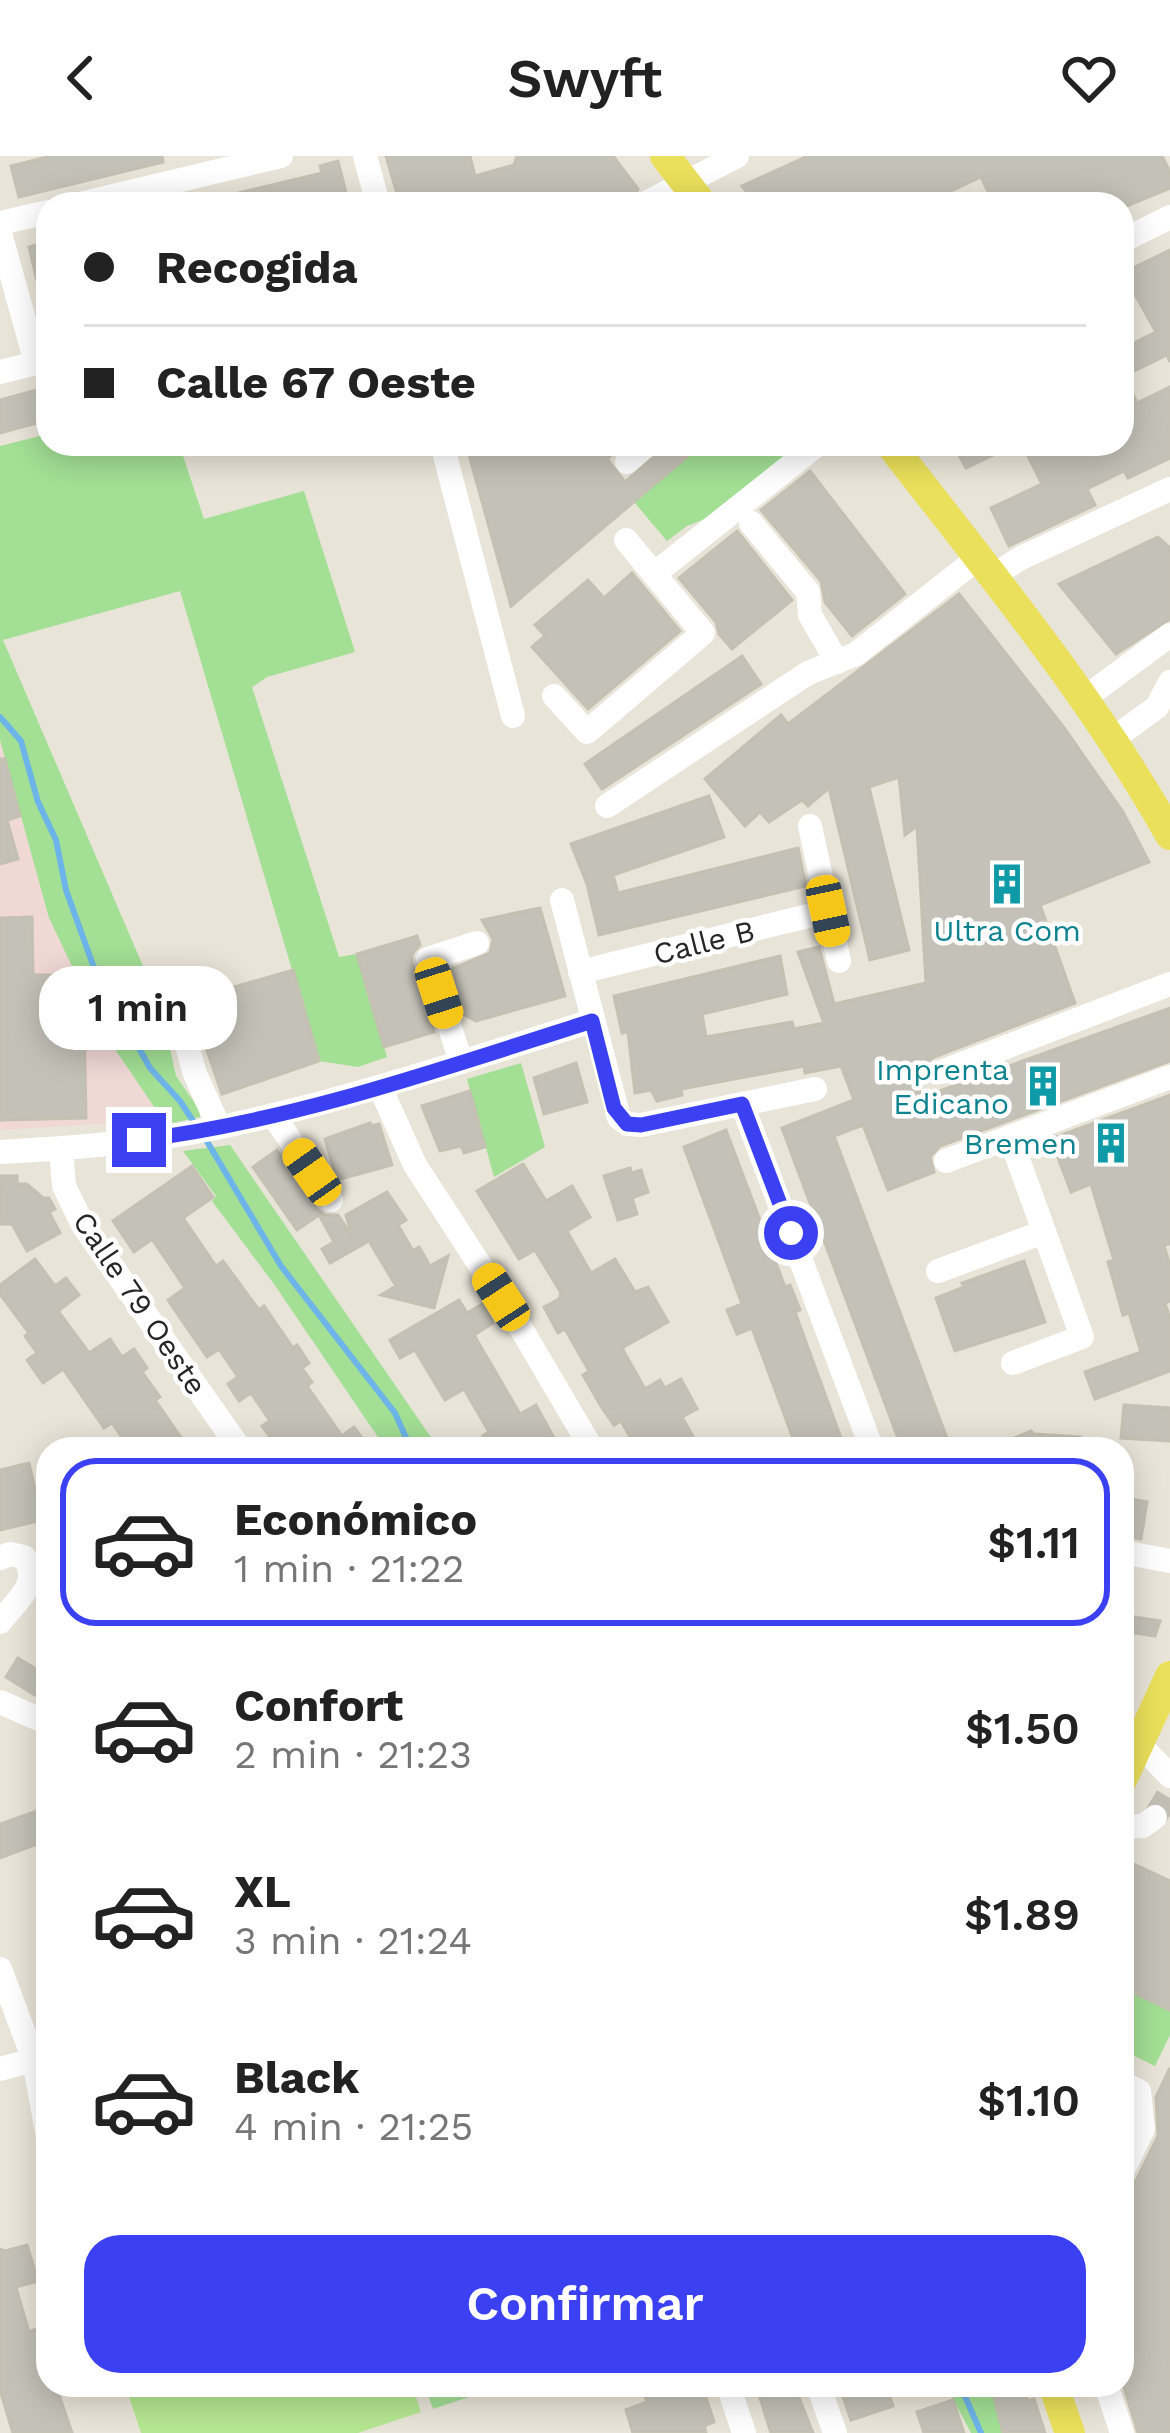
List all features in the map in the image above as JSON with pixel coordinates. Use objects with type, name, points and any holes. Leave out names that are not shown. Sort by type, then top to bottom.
[{"type":"main road","points":[[665,156],[692,192]]},
{"type":"main road","points":[[899,456],[1086,697],[1170,835]]},
{"type":"main road","points":[[1134,1757],[1170,1676]]},
{"type":"main road","points":[[1057,2397],[1070,2433]]},
{"type":"street","points":[[130,192],[280,156]]},
{"type":"street","points":[[365,156],[375,192]]},
{"type":"street","points":[[694,192],[737,156]]},
{"type":"street","points":[[0,223],[36,215]]},
{"type":"street","points":[[1134,235],[1170,217]]},
{"type":"street","points":[[0,233],[36,344]]},
{"type":"street","points":[[0,372],[36,363]]},
{"type":"street","points":[[445,456],[513,716]]},
{"type":"street","points":[[627,462],[634,456]]},
{"type":"street","points":[[654,574],[803,456]]},
{"type":"street","points":[[607,806],[808,673],[856,654],[985,567],[1021,558],[1170,489]]},
{"type":"street","points":[[751,523],[808,592],[809,615],[837,662]]},
{"type":"street","points":[[554,696],[587,732],[703,633],[626,540]]},
{"type":"street","points":[[1086,697],[1170,635]]},
{"type":"street","points":[[1114,739],[1157,707],[1170,682]]},
{"type":"street","points":[[810,826],[839,961]]},
{"type":"street","points":[[562,900],[614,1108],[627,1124],[815,1090]]},
{"type":"street","name":"Calle B","points":[[580,972],[828,911]]},
{"type":"street","points":[[461,1062],[428,959],[477,943]]},
{"type":"street","points":[[940,1072],[1170,984]]},
{"type":"street","points":[[179,1018],[215,1128]]},
{"type":"street","points":[[0,1152],[61,1149],[215,1128],[380,1088],[592,1021]]},
{"type":"street","points":[[946,1161],[1170,1077]]},
{"type":"street","points":[[380,1088],[415,1165],[585,1437]]},
{"type":"street","points":[[742,1104],[867,1437]]},
{"type":"street","points":[[273,1115],[331,1200]]},
{"type":"street","points":[[1010,1137],[1082,1337],[1013,1363]]},
{"type":"street","name":"Calle 79 Oeste","points":[[61,1149],[64,1186],[83,1225],[231,1437]]},
{"type":"street","points":[[938,1271],[1044,1232]]},
{"type":"street","points":[[1134,1554],[1170,1561]]},
{"type":"street","points":[[0,1558],[24,1557],[32,1569],[32,1582],[1,1614]]},
{"type":"street","points":[[0,1702],[36,1718]]},
{"type":"street","points":[[1140,1745],[1170,1776]]},
{"type":"street","points":[[1134,1827],[1155,1817]]},
{"type":"street","points":[[0,1969],[36,2071]]},
{"type":"street","points":[[0,2069],[34,2060]]},
{"type":"street","points":[[1134,2089],[1139,2091],[1143,2129],[1134,2147]]},
{"type":"street","points":[[732,2397],[744,2433]]},
{"type":"street","points":[[822,2397],[835,2433]]},
{"type":"street","points":[[1110,2397],[1122,2433]]},
{"type":"shaded area","points":[[0,741],[49,918],[104,1033],[163,1120],[0,1130]]},
{"type":"green space","points":[[36,437],[36,456],[183,456],[204,519],[304,491],[355,652],[267,677],[252,687],[339,957],[357,954],[387,1057],[358,1067],[319,1061],[180,591],[3,640],[161,1008],[176,1076],[200,1117],[173,1123],[163,1120],[104,1033],[49,918],[0,740],[0,446]]},
{"type":"green space","points":[[688,456],[789,456],[722,512],[687,526],[667,541],[634,502]]},
{"type":"green space","points":[[521,1063],[545,1147],[494,1177],[467,1079]]},
{"type":"green space","points":[[230,1145],[431,1437],[378,1437],[212,1201],[216,1196],[183,1151]]},
{"type":"green space","points":[[1134,1993],[1170,2010],[1170,2035],[1155,2066],[1134,2056]]},
{"type":"green space","points":[[129,2397],[416,2397],[421,2412],[358,2433],[141,2433]]},
{"type":"green space","points":[[428,2397],[469,2397],[433,2409]]},
{"type":"green space","points":[[952,2397],[994,2397],[1004,2433],[971,2433]]},
{"type":"building","points":[[51,156],[162,156],[163,162],[19,197],[11,166]]},
{"type":"building","points":[[386,156],[470,156],[475,176],[514,165],[517,156],[613,156],[638,189],[636,192],[396,192]]},
{"type":"building","points":[[808,156],[1162,156],[1170,172],[1170,188],[1134,203],[1134,192],[988,192],[981,177],[949,192],[747,192],[742,186]]},
{"type":"building","points":[[338,161],[346,192],[243,192],[322,173],[320,166]]},
{"type":"building","points":[[36,245],[36,276],[29,247]]},
{"type":"building","points":[[1170,250],[1170,362],[1167,355],[1134,371],[1134,343],[1156,332],[1134,293],[1134,268]]},
{"type":"building","points":[[1170,387],[1170,458],[1128,478],[1124,471],[1087,489],[1095,505],[1009,546],[991,508],[1042,484],[1028,456],[1134,456],[1134,397],[1137,403]]},
{"type":"building","points":[[36,390],[36,423],[0,433],[0,400]]},
{"type":"building","points":[[469,456],[610,456],[607,459],[625,482],[655,456],[688,456],[511,606]]},
{"type":"building","points":[[960,456],[991,456],[966,468]]},
{"type":"building","points":[[810,471],[905,594],[852,636],[825,602],[821,581],[761,510]]},
{"type":"building","points":[[737,531],[792,600],[732,649],[679,578]]},
{"type":"building","points":[[1158,537],[1170,548],[1170,619],[1116,654],[1059,584]]},
{"type":"building","points":[[632,573],[680,631],[588,709],[532,647],[545,636],[535,625],[588,580],[604,598]]},
{"type":"building","points":[[959,594],[1062,725],[1123,812],[1149,862],[1040,905],[1075,1003],[934,1057],[918,1069],[920,1098],[1170,1008],[1170,1061],[940,1146],[930,1157],[934,1172],[888,1190],[863,1125],[834,1136],[947,1437],[898,1437],[782,1128],[854,1100],[841,1066],[805,1073],[804,1066],[681,1089],[682,1095],[657,1101],[651,1090],[635,1093],[628,1032],[622,1033],[614,996],[780,956],[787,994],[702,1014],[706,1037],[792,1022],[794,1029],[824,1023],[798,952],[802,951],[819,947],[834,1004],[926,983],[917,826],[905,835],[899,777],[869,787],[909,950],[870,960],[829,788],[808,806],[802,800],[769,822],[760,812],[745,826],[705,779],[781,715],[788,724]]},
{"type":"building","points":[[742,656],[761,684],[602,789],[585,764]]},
{"type":"building","points":[[0,759],[5,759],[20,816],[7,820],[18,859],[0,864]]},
{"type":"building","points":[[709,796],[724,837],[613,875],[618,893],[798,848],[806,886],[599,935],[571,844]]},
{"type":"building","points":[[540,908],[565,996],[476,1021],[463,1014],[449,970],[490,953],[493,939],[482,920]]},
{"type":"building","points":[[32,917],[33,975],[69,975],[69,1017],[84,1017],[86,1118],[0,1120],[0,918]]},
{"type":"building","points":[[417,936],[420,945],[412,954],[412,963],[434,1032],[384,1047],[357,954]]},
{"type":"building","points":[[293,970],[319,1061],[222,1094],[194,1013],[238,1000],[234,987]]},
{"type":"building","points":[[576,1063],[587,1102],[544,1114],[534,1078]]},
{"type":"building","points":[[470,1091],[485,1147],[464,1153],[461,1146],[440,1151],[422,1106]]},
{"type":"building","points":[[1170,1095],[1170,1244],[1164,1245],[1170,1266],[1170,1301],[1165,1303],[1170,1319],[1170,1371],[1095,1399],[1085,1372],[1141,1352],[1129,1313],[1123,1315],[1108,1262],[1114,1260],[1091,1184],[1071,1192],[1051,1139]]},
{"type":"building","points":[[379,1124],[392,1165],[337,1180],[325,1139]]},
{"type":"building","points":[[726,1130],[785,1287],[790,1285],[800,1310],[795,1312],[841,1437],[793,1437],[752,1328],[737,1334],[727,1310],[742,1304],[684,1147]]},
{"type":"building","points":[[277,1150],[317,1209],[338,1215],[352,1236],[346,1215],[387,1192],[406,1220],[398,1225],[413,1251],[419,1247],[430,1266],[448,1256],[434,1308],[381,1295],[396,1286],[369,1241],[330,1263],[322,1249],[334,1242],[319,1215],[297,1230],[253,1167]]},
{"type":"building","points":[[523,1164],[546,1201],[572,1186],[590,1217],[567,1231],[591,1273],[615,1259],[635,1292],[648,1287],[668,1322],[622,1348],[645,1389],[660,1380],[665,1388],[681,1379],[697,1409],[682,1417],[693,1437],[630,1437],[621,1421],[614,1425],[583,1375],[589,1371],[565,1329],[558,1333],[544,1307],[561,1293],[535,1250],[519,1259],[477,1191]]},
{"type":"building","points":[[192,1166],[213,1197],[183,1218],[216,1266],[223,1261],[259,1310],[264,1306],[293,1348],[297,1345],[309,1363],[302,1368],[312,1382],[307,1386],[342,1436],[354,1427],[361,1437],[270,1437],[262,1426],[270,1421],[251,1393],[239,1401],[228,1384],[238,1377],[219,1349],[207,1357],[168,1300],[185,1288],[152,1239],[134,1252],[113,1221]]},
{"type":"building","points":[[630,1168],[631,1173],[641,1170],[648,1192],[632,1198],[637,1214],[618,1220],[604,1176]]},
{"type":"building","points":[[1,1176],[17,1176],[17,1184],[27,1184],[49,1198],[55,1209],[49,1212],[60,1233],[27,1251],[12,1224],[0,1224]]},
{"type":"building","points":[[35,1259],[55,1286],[66,1278],[79,1295],[58,1311],[89,1353],[110,1339],[122,1357],[134,1349],[147,1368],[142,1372],[160,1397],[155,1400],[181,1437],[122,1437],[112,1423],[104,1428],[63,1369],[43,1383],[27,1360],[37,1353],[25,1336],[29,1333],[0,1294],[0,1285]]},
{"type":"building","points":[[1024,1261],[1045,1322],[955,1351],[936,1298],[964,1287],[962,1283]]},
{"type":"building","points":[[459,1300],[467,1313],[482,1304],[493,1323],[474,1335],[520,1414],[536,1405],[553,1437],[484,1437],[489,1432],[464,1389],[445,1400],[415,1350],[400,1358],[390,1340]]},
{"type":"building","points":[[1124,1405],[1170,1408],[1170,1441],[1121,1437]]},
{"type":"building","points":[[1031,1431],[1080,1437],[1016,1437]]},
{"type":"building","points":[[29,1463],[36,1521],[0,1530],[0,1470]]},
{"type":"building","points":[[1134,1499],[1147,1502],[1141,1539],[1134,1538]]},
{"type":"building","points":[[1134,1617],[1160,1621],[1155,1636],[1134,1633]]},
{"type":"building","points":[[18,1658],[36,1669],[36,1693],[35,1695],[6,1677]]},
{"type":"building","points":[[36,1811],[36,1844],[0,1858],[0,1824]]},
{"type":"building","points":[[1134,1864],[1170,1881],[1170,2010],[1134,1993]]},
{"type":"building","points":[[1170,2068],[1170,2433],[1138,2433],[1127,2397],[1134,2397],[1134,2183],[1158,2136],[1156,2097]]},
{"type":"building","points":[[27,2245],[36,2282],[16,2287],[29,2332],[36,2329],[36,2397],[60,2397],[72,2433],[13,2433],[0,2390],[0,2249]]},
{"type":"building","points":[[645,2397],[706,2397],[714,2422],[704,2426],[706,2433],[633,2433],[626,2410],[647,2402]]},
{"type":"building","points":[[760,2397],[799,2397],[813,2433],[771,2433]]},
{"type":"building","points":[[843,2397],[890,2397],[893,2406],[851,2420]]},
{"type":"building","points":[[994,2397],[1034,2399],[1045,2433],[1003,2433]]},
{"type":"building","points":[[953,2400],[964,2433],[924,2433],[917,2412]]},
{"type":"waterway","points":[[0,717],[21,741],[93,965],[150,1068],[197,1127]]},
{"type":"waterway","points":[[205,1138],[281,1266],[395,1413],[406,1437]]},
{"type":"waterway","points":[[965,2397],[981,2433]]},
{"type":"tunnel","points":[[1155,1817],[1170,1792]]},
{"type":"place","name":"Ultra Com","points":[[1007,884]]},
{"type":"place","name":"Imprenta Edicano","points":[[1043,1086]]},
{"type":"place","name":"Bremen","points":[[1111,1143]]},
{"type":"route","points":[[139,1140],[211,1129],[380,1088],[592,1021],[614,1108],[627,1124],[742,1104],[791,1233]]}]
